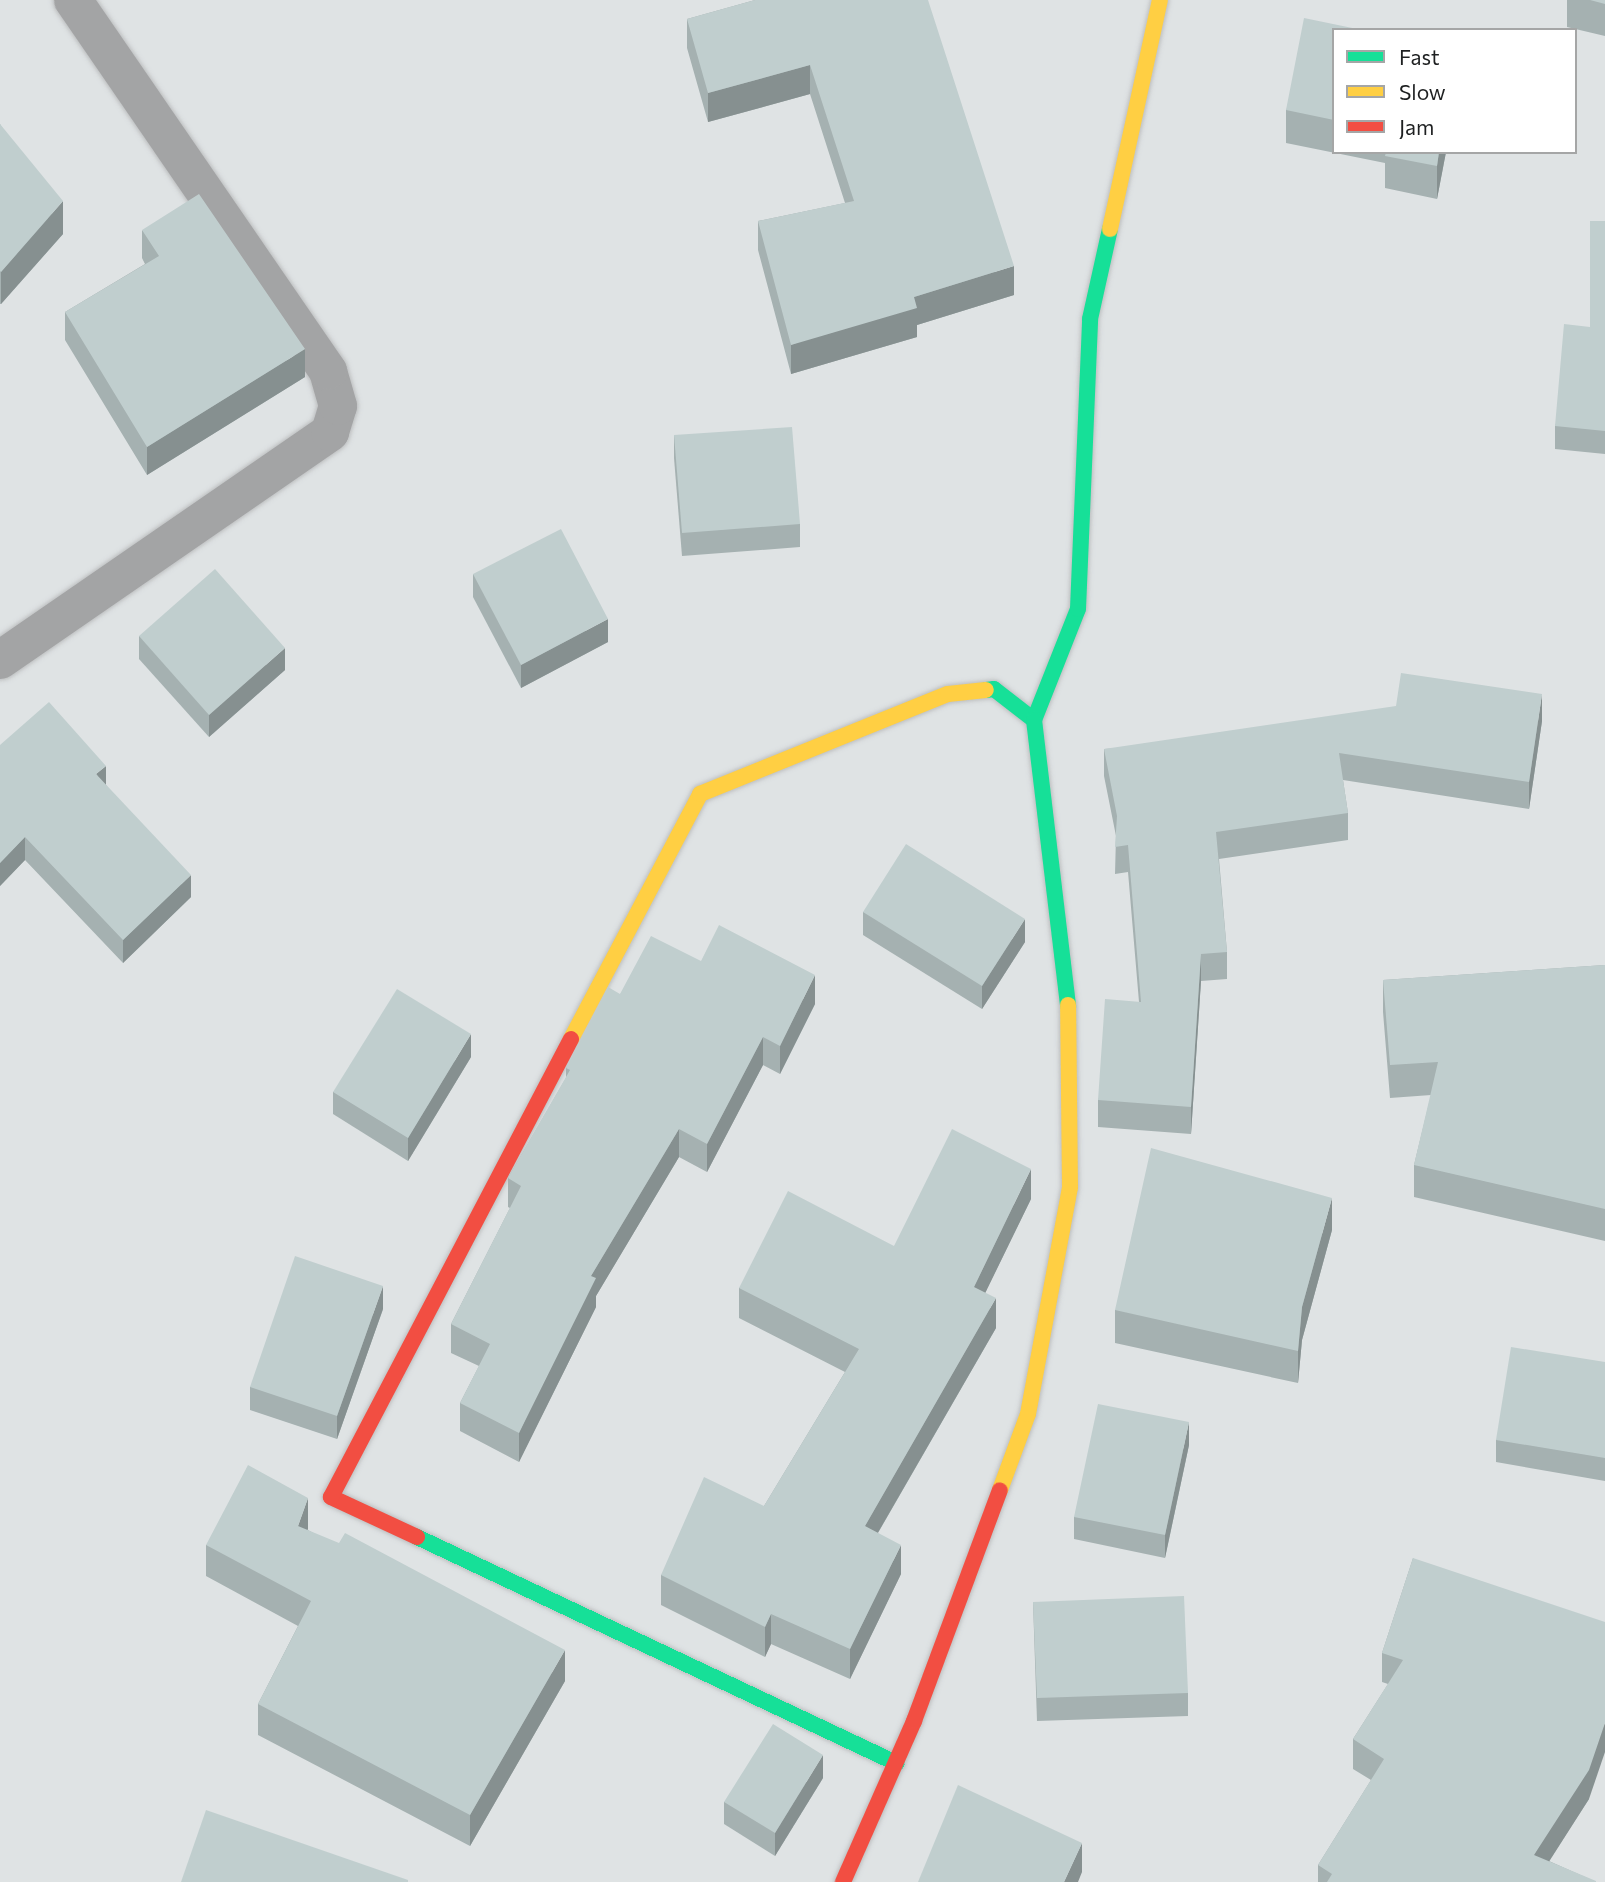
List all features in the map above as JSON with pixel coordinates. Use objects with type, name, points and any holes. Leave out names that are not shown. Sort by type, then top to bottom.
[{"type":"street","points":[[0,660],[330,432],[338,406],[328,371],[73,0]]},
{"type":"street","points":[[843,1882],[896,1763],[1028,1414],[1070,1187],[1066,959],[1034,720],[1078,609],[1090,319],[1160,0]]},
{"type":"street","points":[[896,1763],[331,1497],[700,794],[948,694],[994,689],[1034,720]]},
{"type":"building","points":[[755,0],[928,0],[1014,266],[914,297],[917,308],[791,345],[758,221],[854,201],[810,65],[708,93],[687,19]]},
{"type":"building","points":[[1304,18],[1352,28],[1332,28],[1332,120],[1286,110]]},
{"type":"building","points":[[0,124],[63,201],[1,272],[0,271]]},
{"type":"building","points":[[1386,154],[1439,154],[1437,166]]},
{"type":"building","points":[[199,194],[305,349],[147,447],[65,312],[159,256],[142,230]]},
{"type":"building","points":[[1590,221],[1605,221],[1605,431],[1555,426],[1564,324],[1590,327]]},
{"type":"building","points":[[792,427],[800,524],[682,533],[674,435]]},
{"type":"building","points":[[561,529],[608,619],[521,665],[473,574]]},
{"type":"building","points":[[215,569],[285,648],[209,715],[139,636]]},
{"type":"building","points":[[1401,673],[1542,694],[1529,782],[1339,753],[1348,813],[1216,832],[1227,952],[1201,954],[1191,1107],[1098,1100],[1105,999],[1141,1002],[1128,845],[1115,847],[1117,816],[1104,749],[1396,706]]},
{"type":"building","points":[[49,702],[106,766],[96,774],[191,875],[123,940],[25,837],[0,863],[0,745]]},
{"type":"building","points":[[906,844],[1025,919],[982,986],[863,912]]},
{"type":"building","points":[[719,925],[815,975],[780,1046],[763,1037],[707,1144],[679,1129],[591,1276],[596,1278],[519,1433],[460,1403],[490,1344],[451,1324],[521,1186],[508,1178],[570,1070],[566,1068],[608,987],[620,994],[651,936],[701,961]]},
{"type":"building","points":[[1605,965],[1605,1209],[1414,1165],[1438,1062],[1390,1065],[1383,980]]},
{"type":"building","points":[[397,989],[471,1034],[408,1138],[333,1092]]},
{"type":"building","points":[[952,1129],[1031,1169],[974,1287],[996,1298],[865,1526],[901,1545],[850,1649],[771,1614],[765,1627],[661,1575],[704,1477],[764,1506],[859,1349],[739,1288],[788,1191],[894,1246]]},
{"type":"building","points":[[1151,1148],[1332,1198],[1302,1307],[1298,1351],[1115,1310]]},
{"type":"building","points":[[295,1256],[383,1286],[337,1416],[250,1387]]},
{"type":"building","points":[[1511,1347],[1605,1362],[1605,1458],[1496,1440]]},
{"type":"building","points":[[1098,1404],[1189,1422],[1165,1535],[1074,1517]]},
{"type":"building","points":[[248,1465],[308,1498],[298,1526],[339,1543],[345,1533],[565,1650],[470,1815],[258,1704],[311,1601],[206,1545]]},
{"type":"building","points":[[1413,1558],[1605,1622],[1605,1723],[1589,1770],[1534,1855],[1596,1882],[1327,1882],[1332,1874],[1318,1865],[1384,1759],[1353,1739],[1403,1660],[1382,1653]]},
{"type":"building","points":[[1184,1596],[1188,1693],[1037,1698],[1033,1602]]},
{"type":"building","points":[[773,1724],[823,1755],[775,1833],[724,1802]]},
{"type":"building","points":[[958,1785],[1082,1843],[1064,1882],[918,1882]]},
{"type":"building","points":[[206,1810],[408,1880],[408,1882],[181,1882]]},
{"type":"traffic: fast","points":[[986,690],[994,689],[1034,720],[1078,609],[1090,319],[1110,229]]},
{"type":"traffic: fast","points":[[1034,720],[1068,1005]]},
{"type":"traffic: fast","points":[[417,1537],[896,1763]]},
{"type":"traffic: slow","points":[[1110,229],[1160,0]]},
{"type":"traffic: slow","points":[[571,1039],[700,794],[948,694],[986,690]]},
{"type":"traffic: slow","points":[[1000,1490],[1028,1414],[1070,1187],[1068,1005]]},
{"type":"traffic: jam","points":[[417,1537],[331,1497],[571,1039]]},
{"type":"traffic: jam","points":[[843,1882],[914,1721],[1000,1490]]}]
